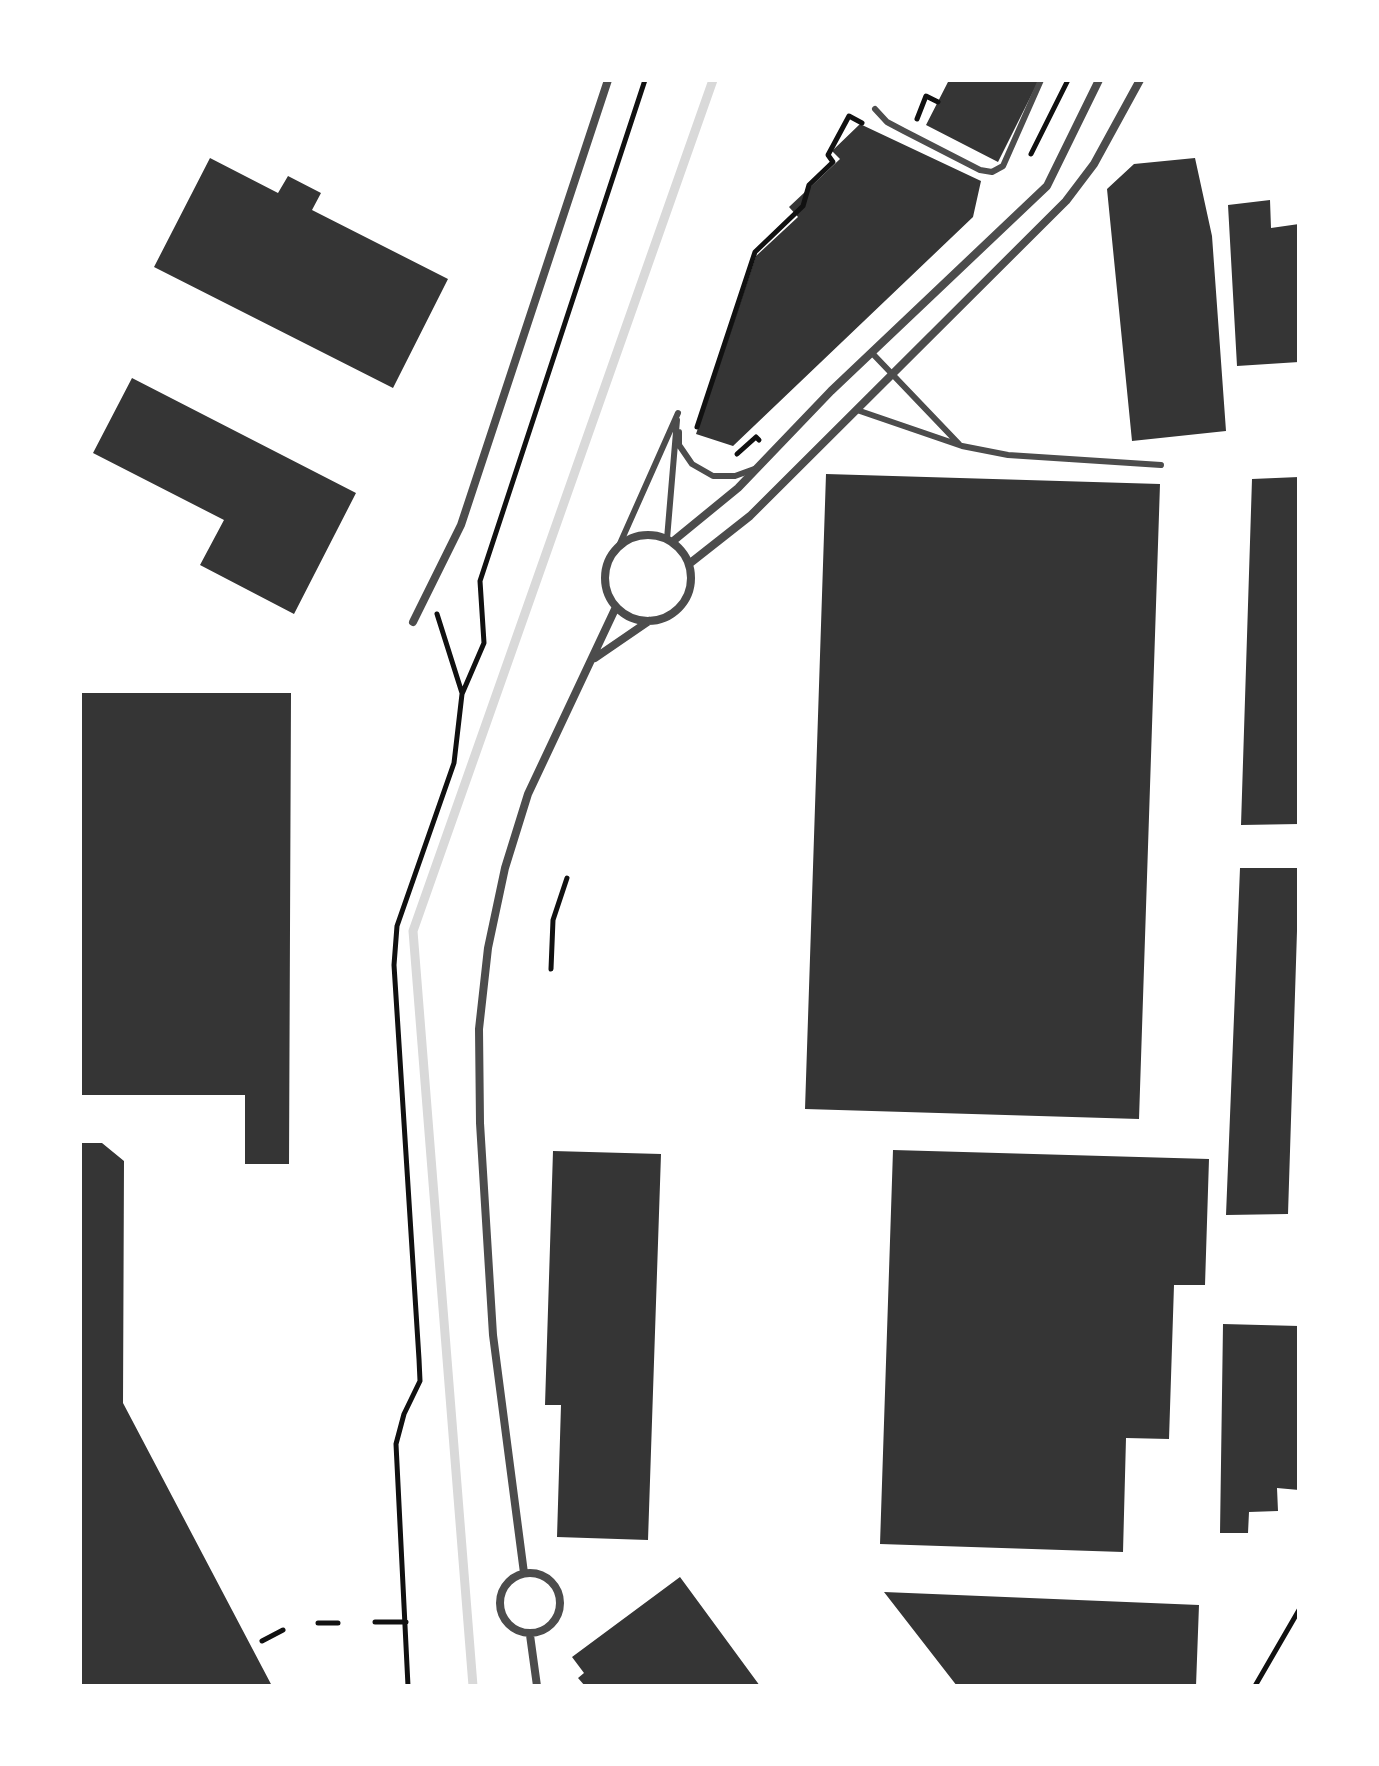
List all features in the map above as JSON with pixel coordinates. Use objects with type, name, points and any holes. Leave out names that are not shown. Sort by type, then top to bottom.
[{"type":"street","points":[[413,622],[461,525],[608,80]]},
{"type":"street","points":[[670,541],[758,467],[1047,186],[1099,80]]},
{"type":"street","points":[[689,564],[750,516],[1066,201],[1094,164],[1140,80]]},
{"type":"street","points":[[595,658],[649,621],[676,610],[683,602],[692,578],[689,564],[670,541],[638,536],[618,548],[606,571],[608,591],[616,607],[625,614],[649,621]]},
{"type":"street","points":[[524,1573],[493,1335],[480,1123],[479,1029],[488,948],[505,868],[528,794],[560,721],[595,658],[616,607]]},
{"type":"street","points":[[524,1573],[549,1578],[558,1591],[560,1604],[553,1623],[530,1635],[511,1626],[501,1614],[501,1594],[512,1580],[524,1573]]},
{"type":"street","points":[[530,1635],[537,1686]]},
{"type":"lane","points":[[875,109],[887,122],[980,170],[992,172],[1003,166],[1041,80]]},
{"type":"lane","points":[[872,353],[962,446]]},
{"type":"lane","points":[[857,410],[962,446],[1008,455],[1161,465]]},
{"type":"lane","points":[[678,413],[679,445],[692,464],[713,476],[735,476],[758,467]]},
{"type":"lane","points":[[670,541],[678,413]]},
{"type":"lane","points":[[618,548],[678,413]]},
{"type":"path","points":[[408,1686],[396,1444],[404,1414],[420,1381],[394,965],[397,926],[454,763],[462,694],[484,643],[480,581],[645,80]]},
{"type":"path","points":[[1026,163],[1068,80]]},
{"type":"path","points":[[916,123],[926,96],[938,102]]},
{"type":"path","points":[[694,438],[755,252],[803,206],[809,185],[833,162],[828,155],[849,116],[872,128]]},
{"type":"path","points":[[729,459],[756,437]]},
{"type":"path","points":[[429,587],[462,694]]},
{"type":"path","points":[[551,969],[553,920],[567,878]]},
{"type":"path","points":[[1255,1686],[1299,1610]]},
{"type":"path","points":[[375,1622],[406,1622]]},
{"type":"path","points":[[318,1623],[338,1623]]},
{"type":"path","points":[[262,1641],[283,1630]]},
{"type":"building","points":[[949,80],[1039,80],[998,162],[926,125]]},
{"type":"building","points":[[860,124],[981,181],[973,217],[733,446],[696,434],[756,256],[798,217],[789,207],[840,159],[832,151]]},
{"type":"building","points":[[210,158],[278,193],[288,176],[321,193],[312,210],[448,279],[393,388],[154,267]]},
{"type":"building","points":[[1195,158],[1212,236],[1226,431],[1132,441],[1107,189],[1134,164]]},
{"type":"building","points":[[1270,200],[1271,228],[1299,224],[1299,362],[1237,366],[1228,205]]},
{"type":"building","points":[[132,378],[356,493],[294,614],[200,565],[224,520],[93,453]]},
{"type":"building","points":[[826,474],[1160,484],[1139,1119],[805,1109]]},
{"type":"building","points":[[1299,477],[1299,824],[1241,825],[1252,479]]},
{"type":"building","points":[[80,693],[291,693],[289,1164],[245,1164],[245,1095],[80,1095]]},
{"type":"building","points":[[1240,868],[1299,868],[1288,1214],[1226,1215]]},
{"type":"building","points":[[80,1143],[102,1143],[124,1161],[123,1403],[272,1686],[80,1686]]},
{"type":"building","points":[[893,1150],[1209,1159],[1205,1285],[1174,1285],[1169,1439],[1126,1438],[1123,1552],[880,1544]]},
{"type":"building","points":[[553,1151],[661,1154],[648,1540],[557,1537],[561,1405],[545,1405]]},
{"type":"building","points":[[1223,1324],[1299,1326],[1299,1490],[1277,1488],[1278,1511],[1249,1512],[1248,1533],[1220,1533]]},
{"type":"building","points":[[680,1577],[760,1686],[585,1686],[578,1678],[584,1673],[572,1657]]},
{"type":"building","points":[[884,1592],[1199,1605],[1196,1686],[957,1686]]},
{"type":"waterway","points":[[473,1686],[413,931],[713,80]]}]
